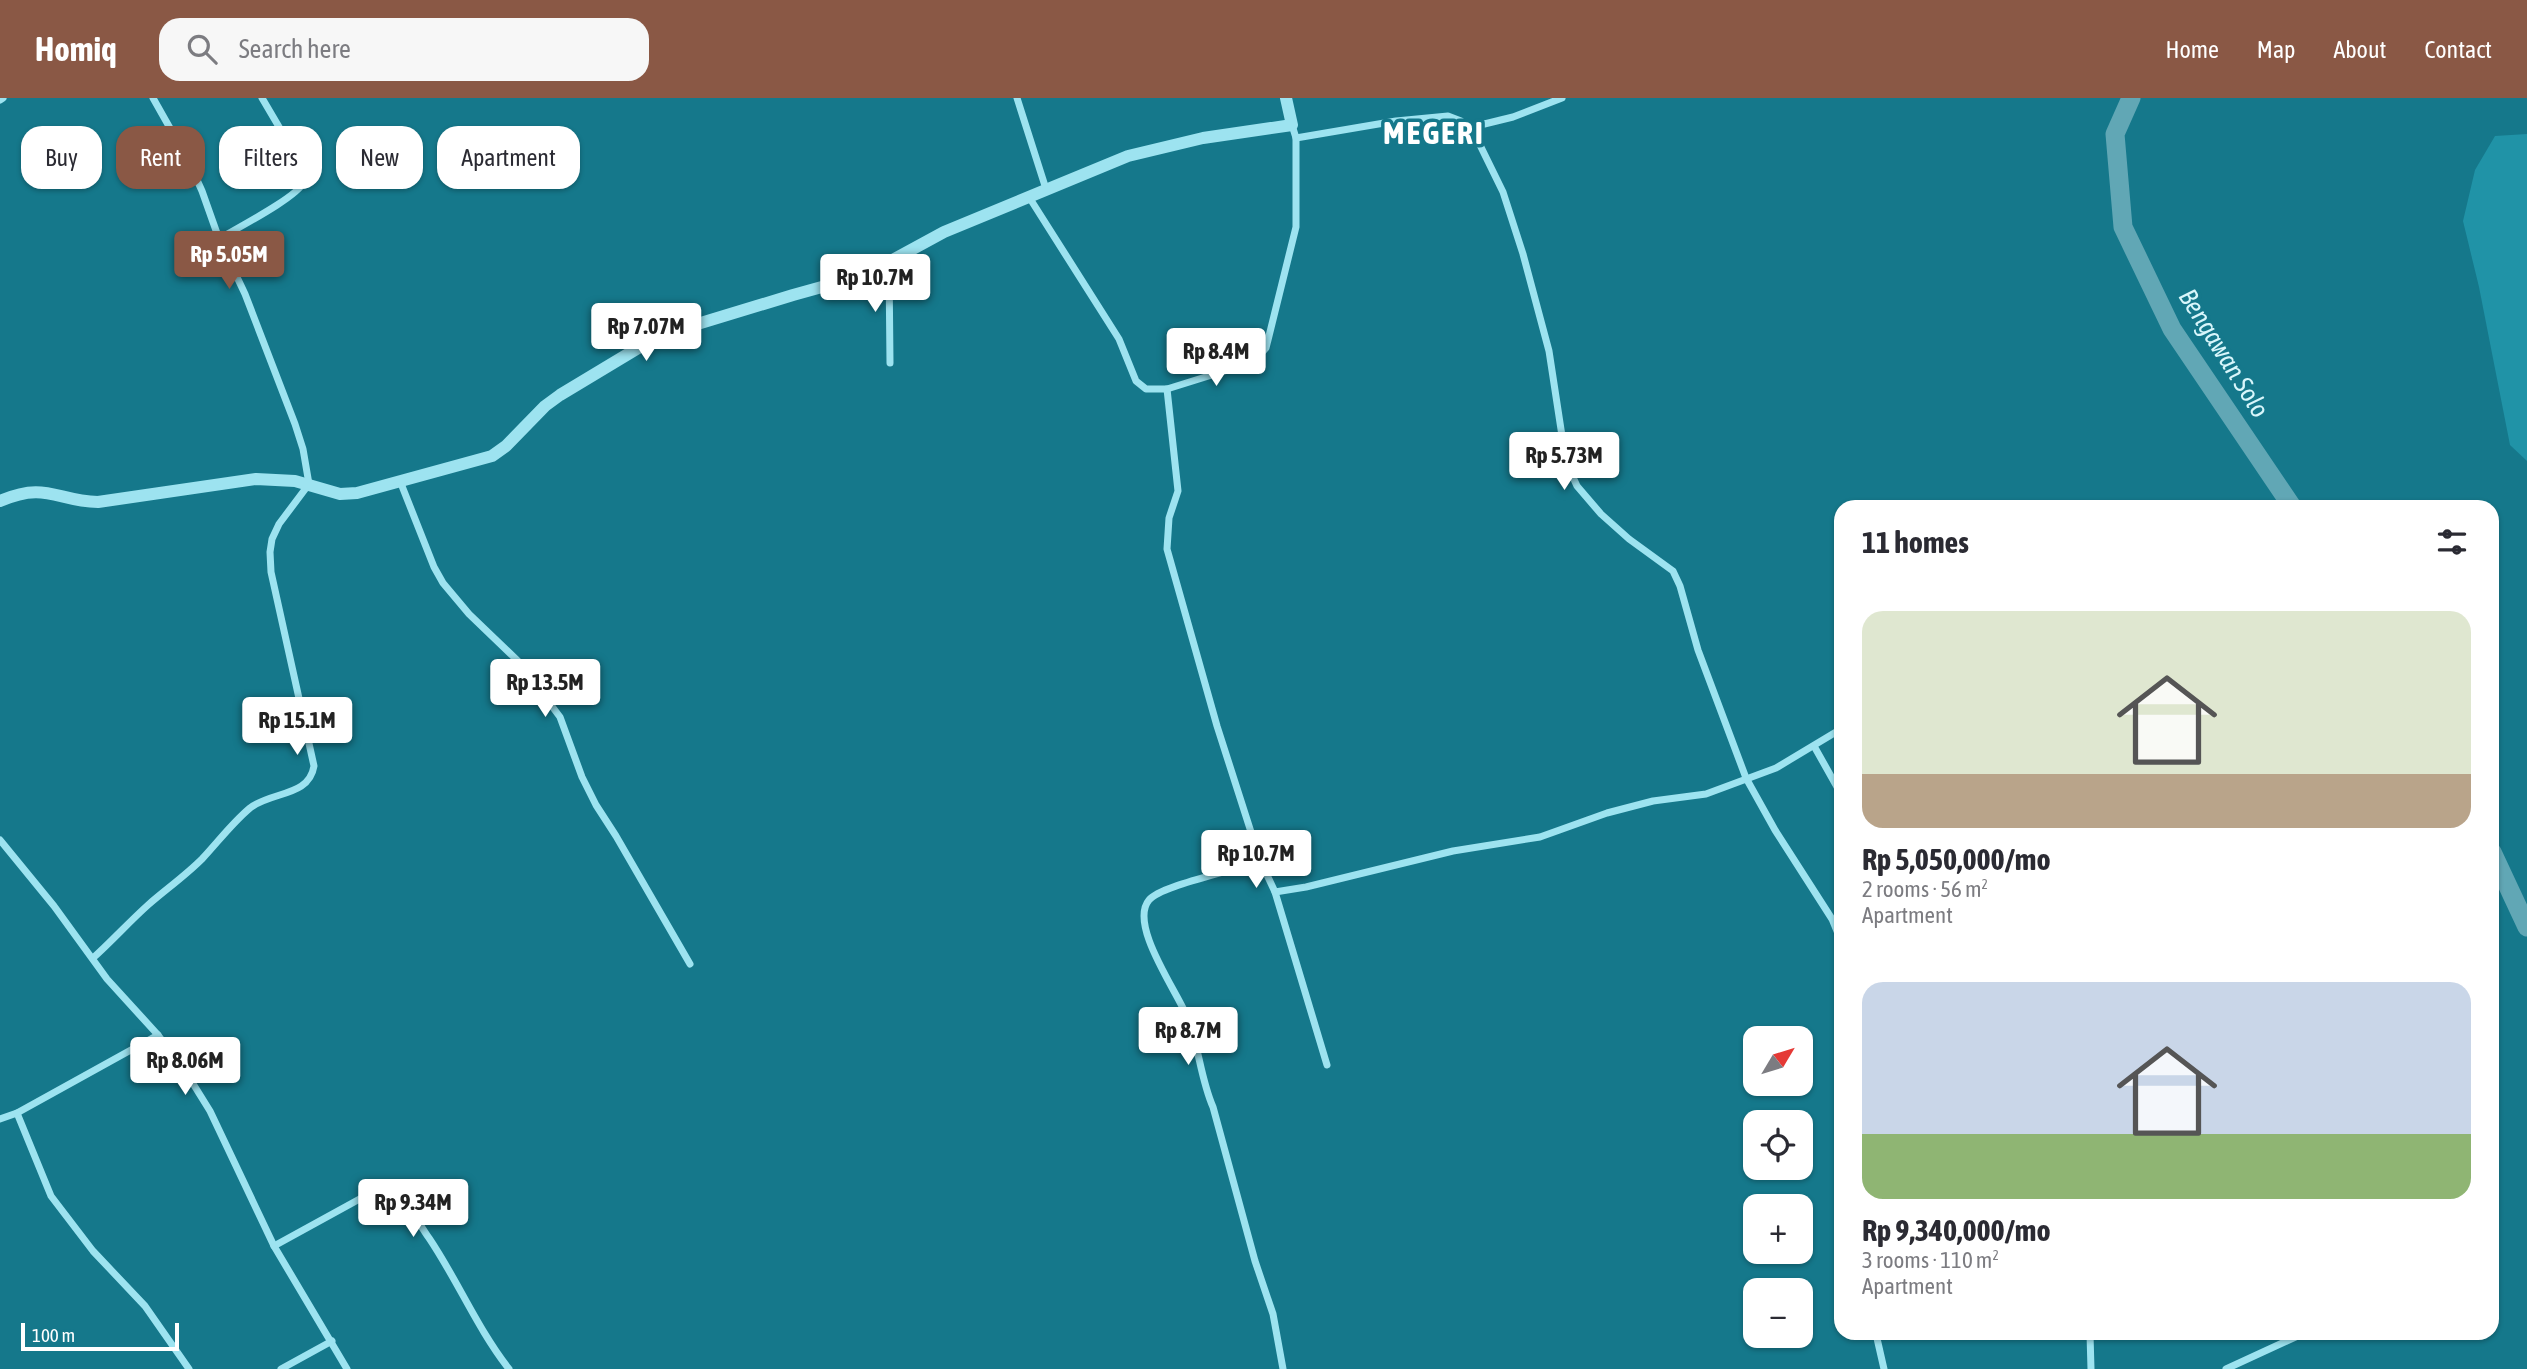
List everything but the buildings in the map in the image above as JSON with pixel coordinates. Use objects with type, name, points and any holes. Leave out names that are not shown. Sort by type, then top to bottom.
[{"type":"street","points":[[93,958],[149,904],[201,860],[251,808],[266,797],[296,790],[313,774],[314,766],[271,572],[270,552],[279,524],[309,484],[303,449],[245,294],[219,239],[193,170],[153,98]]},
{"type":"street","points":[[219,239],[286,198],[304,182],[302,166],[262,98]]},
{"type":"street","points":[[1017,98],[1046,189]]},
{"type":"street","points":[[1029,197],[1119,340],[1136,381],[1146,389],[1167,389],[1247,364],[1266,348],[1296,227],[1294,131],[1286,98]]},
{"type":"street","points":[[1468,128],[1513,117],[1562,98]]},
{"type":"street","points":[[0,501],[17,494],[37,491],[59,494],[79,502],[98,502],[256,479],[295,481],[340,494],[357,493],[465,465],[492,456],[545,406],[658,336],[865,275],[944,232],[1128,156],[1203,138],[1448,116],[1461,121],[1468,128],[1491,164],[1503,192],[1549,351],[1566,462],[1577,486],[1601,514],[1629,539],[1673,571],[1680,586],[1698,650],[1746,778],[1834,924]]},
{"type":"street","points":[[889,264],[890,363]]},
{"type":"street","points":[[1167,389],[1178,491],[1169,518],[1167,549],[1217,726],[1260,860],[1275,892],[1327,1065]]},
{"type":"street","points":[[400,481],[443,583],[469,614],[519,661],[560,717],[582,777],[596,805],[690,964]]},
{"type":"street","points":[[1275,892],[1453,851],[1540,837],[1607,813],[1653,801],[1706,794],[1776,768],[1834,733]]},
{"type":"street","points":[[1814,746],[1834,782]]},
{"type":"street","points":[[0,839],[107,979],[158,1035],[187,1074],[210,1111],[275,1246],[347,1369]]},
{"type":"street","points":[[1260,860],[1158,893],[1148,901],[1144,912],[1146,927],[1159,963],[1188,1017],[1255,1261],[1273,1314],[1283,1369]]},
{"type":"street","points":[[0,1119],[17,1113],[158,1035]]},
{"type":"street","points":[[17,1113],[51,1196],[93,1251],[145,1307],[189,1369]]},
{"type":"street","points":[[275,1246],[376,1190],[386,1189],[396,1194],[421,1226],[472,1316],[509,1369]]},
{"type":"street","points":[[1877,1340],[1884,1369]]},
{"type":"street","points":[[2090,1340],[2091,1369]]},
{"type":"street","points":[[2226,1369],[2289,1340]]},
{"type":"street","points":[[281,1369],[332,1341]]},
{"type":"shaded area","points":[[2527,134],[2527,461],[2510,445],[2479,287],[2463,221],[2475,170],[2495,136]]},
{"type":"waterway","name":"Bengawan Solo","points":[[2131,98],[2115,134],[2123,227],[2172,329],[2288,500]]},
{"type":"waterway","name":"Bengawan Solo","points":[[2499,867],[2527,927]]},
{"type":"district","name":"MEGERI","points":[[1434,133]]}]
